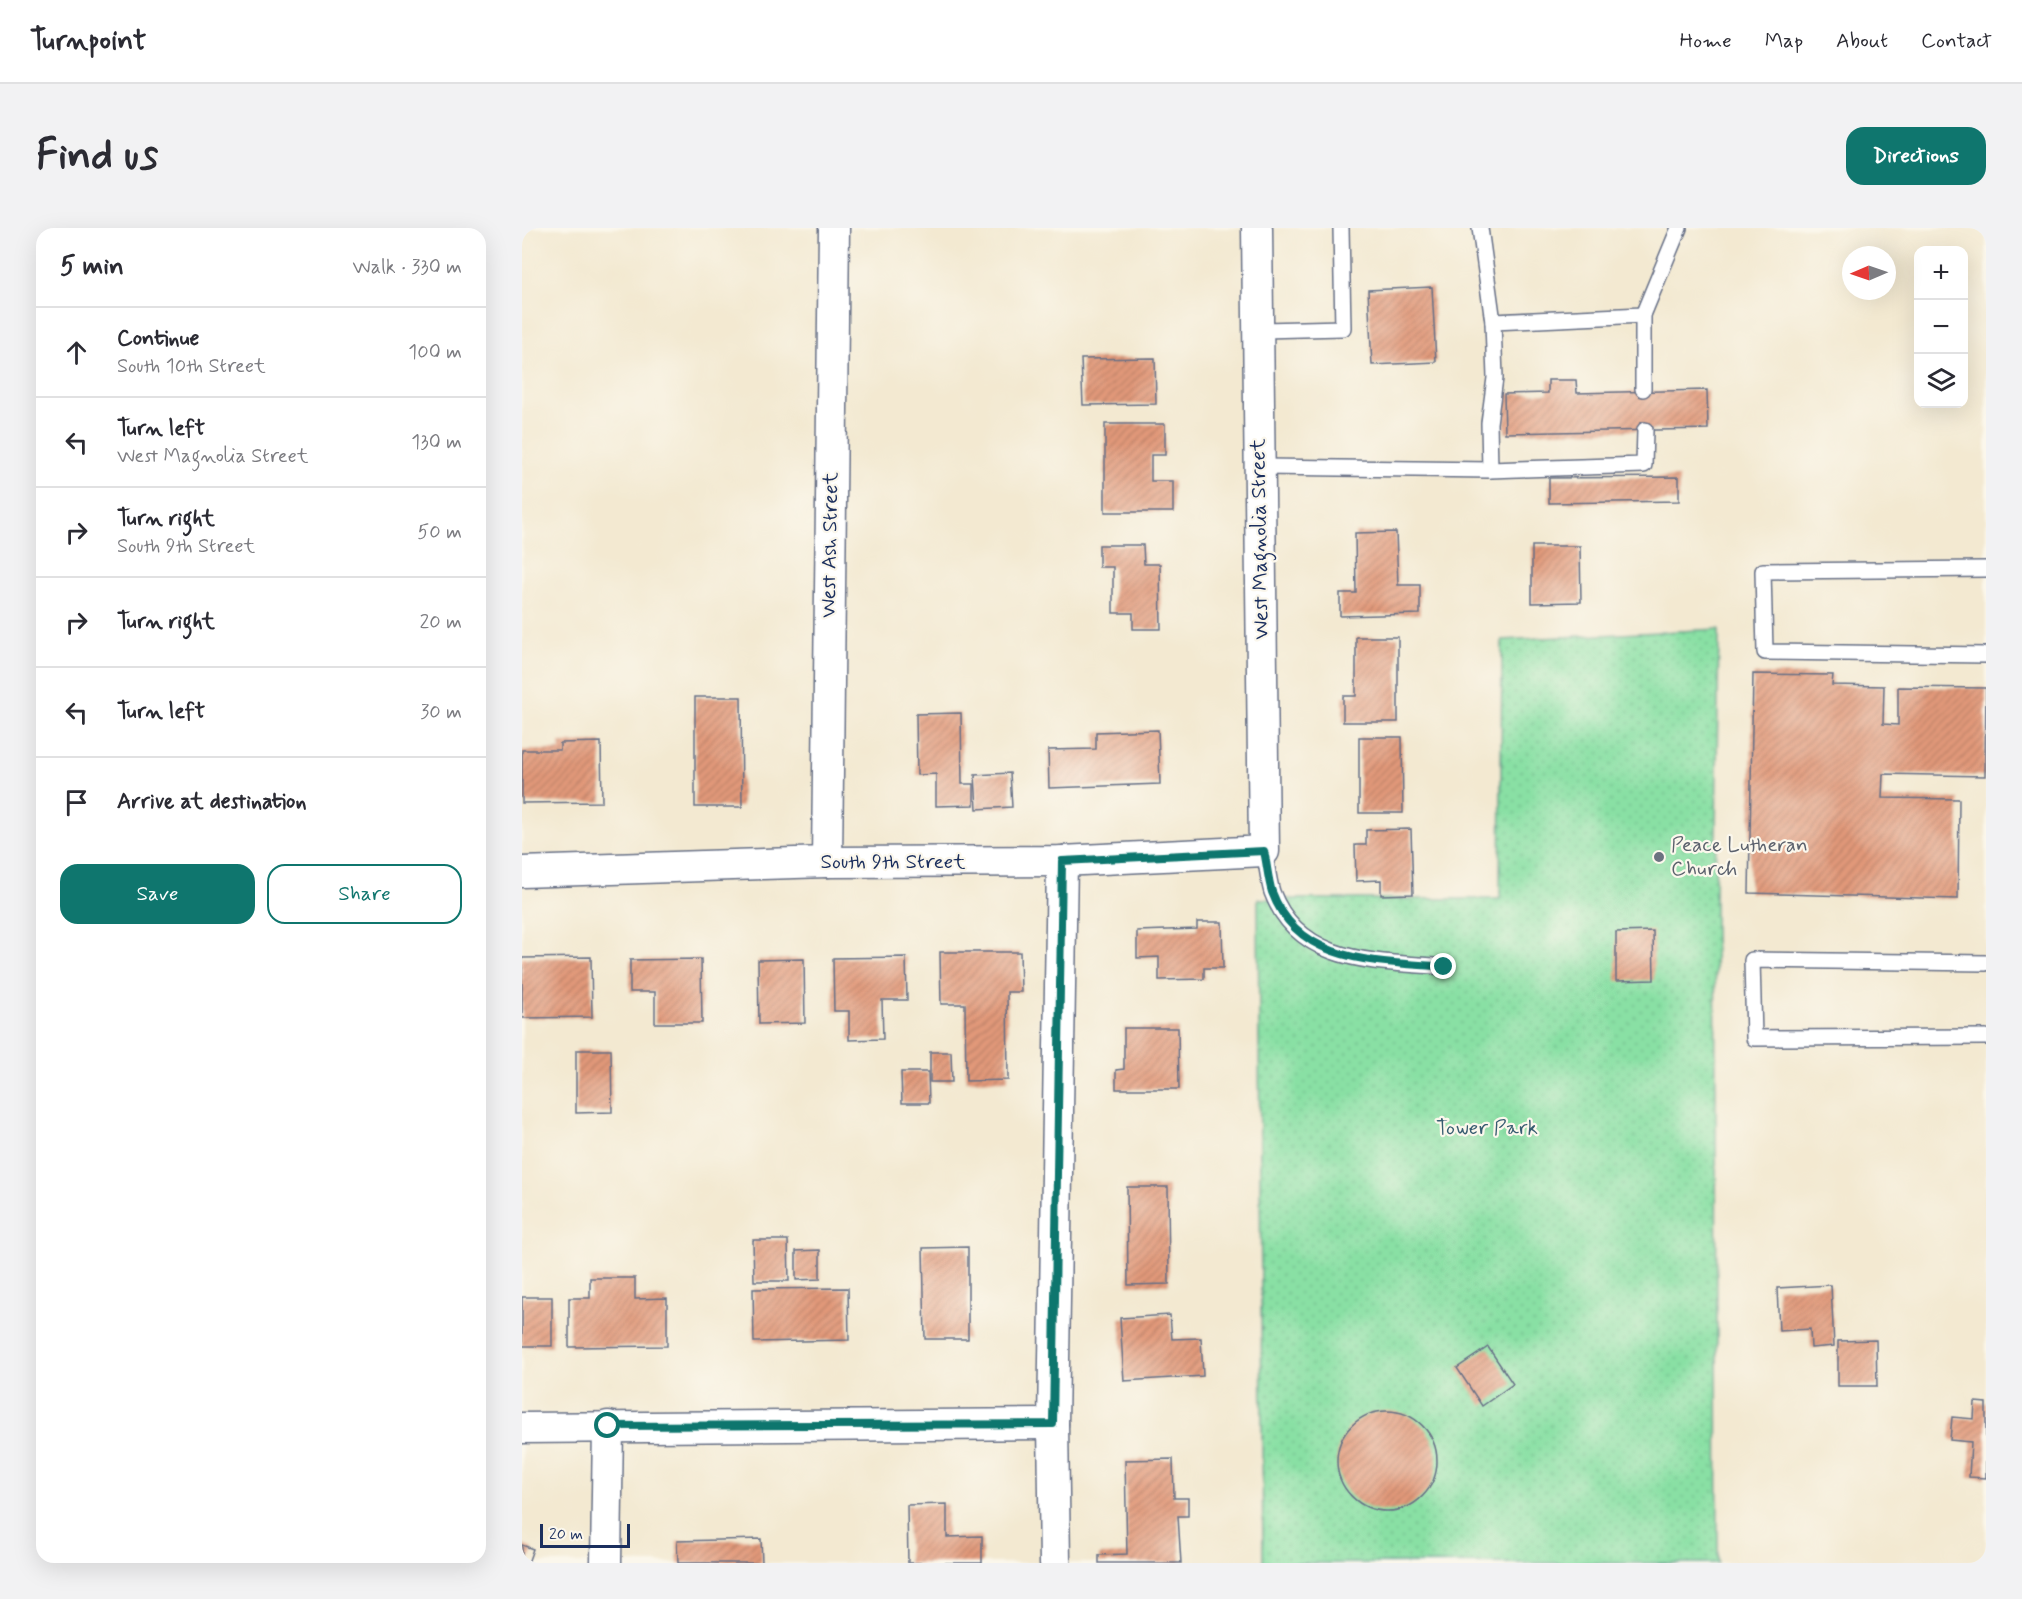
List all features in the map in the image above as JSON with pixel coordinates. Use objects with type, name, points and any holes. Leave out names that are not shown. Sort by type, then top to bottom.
[{"type":"street","name":"West Ash Street","points":[[826,862],[834,228]]},
{"type":"street","name":"West Magnolia Street","points":[[1257,228],[1264,851]]},
{"type":"street","name":"South 9th Street","points":[[522,872],[826,862],[1062,861],[1264,851]]},
{"type":"street","points":[[1054,1563],[1053,1424],[1062,861]]},
{"type":"street","points":[[522,1428],[1053,1424]]},
{"type":"street","points":[[606,1563],[608,1426]]},
{"type":"lane","points":[[1258,330],[1343,328],[1341,228]]},
{"type":"lane","points":[[1480,228],[1493,322],[1495,378],[1489,423],[1490,470]]},
{"type":"lane","points":[[1644,389],[1643,315],[1679,228]]},
{"type":"lane","points":[[1493,322],[1643,315]]},
{"type":"lane","points":[[1259,467],[1490,470],[1644,465],[1645,430]]},
{"type":"lane","points":[[1986,569],[1763,571],[1765,652],[1986,655]]},
{"type":"lane","points":[[1264,851],[1272,892],[1286,917],[1308,941],[1358,960],[1444,967]]},
{"type":"lane","points":[[1986,963],[1752,960],[1754,1038],[1986,1037]]},
{"type":"green space","name":"Tower Park","points":[[1719,629],[1715,901],[1718,1563],[1263,1563],[1258,899],[1500,899],[1502,640]]},
{"type":"building","points":[[1432,287],[1436,362],[1372,365],[1368,290]]},
{"type":"building","points":[[1155,358],[1156,404],[1083,405],[1081,359]]},
{"type":"building","points":[[1548,380],[1576,380],[1577,393],[1707,390],[1708,429],[1505,433],[1504,394],[1548,393]]},
{"type":"building","points":[[1105,424],[1165,424],[1165,455],[1151,455],[1151,481],[1173,481],[1173,512],[1105,512]]},
{"type":"building","points":[[1679,477],[1679,501],[1549,503],[1549,478]]},
{"type":"building","points":[[1396,532],[1398,585],[1420,585],[1420,614],[1340,616],[1340,593],[1356,593],[1355,533]]},
{"type":"building","points":[[1099,545],[1143,545],[1144,564],[1160,564],[1161,629],[1133,629],[1133,613],[1113,613],[1113,567],[1099,567]]},
{"type":"building","points":[[1532,546],[1580,546],[1581,602],[1532,603]]},
{"type":"building","points":[[1356,637],[1398,637],[1398,722],[1343,722],[1343,696],[1356,696]]},
{"type":"building","points":[[1753,674],[1833,675],[1832,685],[1884,686],[1883,724],[1898,725],[1898,687],[1986,688],[1985,776],[1883,774],[1882,798],[1959,799],[1958,899],[1749,893]]},
{"type":"building","points":[[695,697],[741,697],[742,807],[695,807]]},
{"type":"building","points":[[961,713],[962,784],[974,784],[974,805],[936,806],[936,774],[917,775],[916,714]]},
{"type":"building","points":[[1158,730],[1160,784],[1049,788],[1048,750],[1096,749],[1096,732]]},
{"type":"building","points":[[1359,737],[1402,737],[1403,813],[1359,813]]},
{"type":"building","points":[[601,742],[602,802],[522,803],[522,750],[560,750],[560,743]]},
{"type":"building","points":[[1010,773],[1012,807],[977,809],[975,775]]},
{"type":"building","points":[[1411,829],[1413,894],[1381,895],[1381,880],[1356,881],[1355,845],[1366,845],[1366,830]]},
{"type":"building","points":[[1197,922],[1222,922],[1223,968],[1204,968],[1204,979],[1159,980],[1159,957],[1137,958],[1137,931],[1197,929]]},
{"type":"building","points":[[1653,931],[1654,980],[1616,981],[1616,932]]},
{"type":"building","points":[[940,952],[1020,952],[1021,992],[1007,992],[1008,1080],[966,1081],[965,1004],[941,1004]]},
{"type":"building","points":[[591,957],[592,1017],[522,1018],[522,958]]},
{"type":"building","points":[[906,957],[907,1000],[882,1000],[883,1039],[849,1040],[849,1011],[834,1011],[833,958]]},
{"type":"building","points":[[701,959],[702,1023],[655,1023],[655,992],[630,992],[630,960]]},
{"type":"building","points":[[804,959],[805,1023],[759,1024],[758,960]]},
{"type":"building","points":[[1124,1028],[1178,1028],[1179,1089],[1116,1089],[1116,1070],[1124,1069]]},
{"type":"building","points":[[576,1050],[611,1050],[612,1112],[576,1113]]},
{"type":"building","points":[[930,1052],[951,1052],[952,1082],[930,1082]]},
{"type":"building","points":[[901,1072],[928,1072],[929,1103],[902,1103]]},
{"type":"building","points":[[1127,1187],[1168,1187],[1169,1284],[1128,1285]]},
{"type":"building","points":[[753,1240],[788,1240],[789,1281],[754,1281]]},
{"type":"building","points":[[968,1247],[968,1339],[925,1339],[923,1248]]},
{"type":"building","points":[[820,1250],[820,1279],[796,1280],[796,1251]]},
{"type":"building","points":[[590,1278],[635,1278],[635,1299],[667,1298],[667,1346],[569,1347],[569,1298],[590,1298]]},
{"type":"building","points":[[1831,1285],[1834,1346],[1811,1348],[1810,1329],[1779,1331],[1777,1288]]},
{"type":"building","points":[[848,1288],[849,1340],[754,1342],[753,1289]]},
{"type":"building","points":[[522,1297],[552,1297],[552,1346],[522,1346]]},
{"type":"building","points":[[1170,1315],[1172,1339],[1201,1338],[1203,1376],[1124,1381],[1120,1318]]},
{"type":"building","points":[[1876,1340],[1877,1386],[1838,1386],[1838,1341]]},
{"type":"building","points":[[1488,1347],[1513,1384],[1482,1406],[1457,1368]]},
{"type":"building","points":[[1975,1402],[1986,1403],[1986,1478],[1969,1477],[1971,1442],[1950,1440],[1952,1417],[1974,1419]]},
{"type":"building","points":[[1387,1411],[1406,1415],[1422,1426],[1433,1442],[1437,1461],[1433,1480],[1422,1496],[1406,1507],[1387,1511],[1368,1507],[1352,1496],[1341,1480],[1337,1461],[1341,1442],[1352,1426],[1368,1415]]},
{"type":"building","points":[[1173,1459],[1174,1498],[1188,1498],[1188,1516],[1178,1516],[1181,1563],[1099,1563],[1099,1555],[1127,1554],[1125,1460]]},
{"type":"building","points":[[947,1504],[947,1537],[982,1536],[982,1563],[908,1563],[907,1505]]},
{"type":"building","points":[[761,1539],[762,1563],[678,1563],[677,1541]]},
{"type":"building","points":[[522,1545],[533,1549],[528,1563],[522,1563]]},
{"type":"place","name":"Peace Lutheran Church","points":[[1659,857]]},
{"type":"route","points":[[608,1426],[1053,1424],[1062,861],[1264,851],[1272,892],[1286,917],[1308,941],[1358,960],[1444,967]]}]
